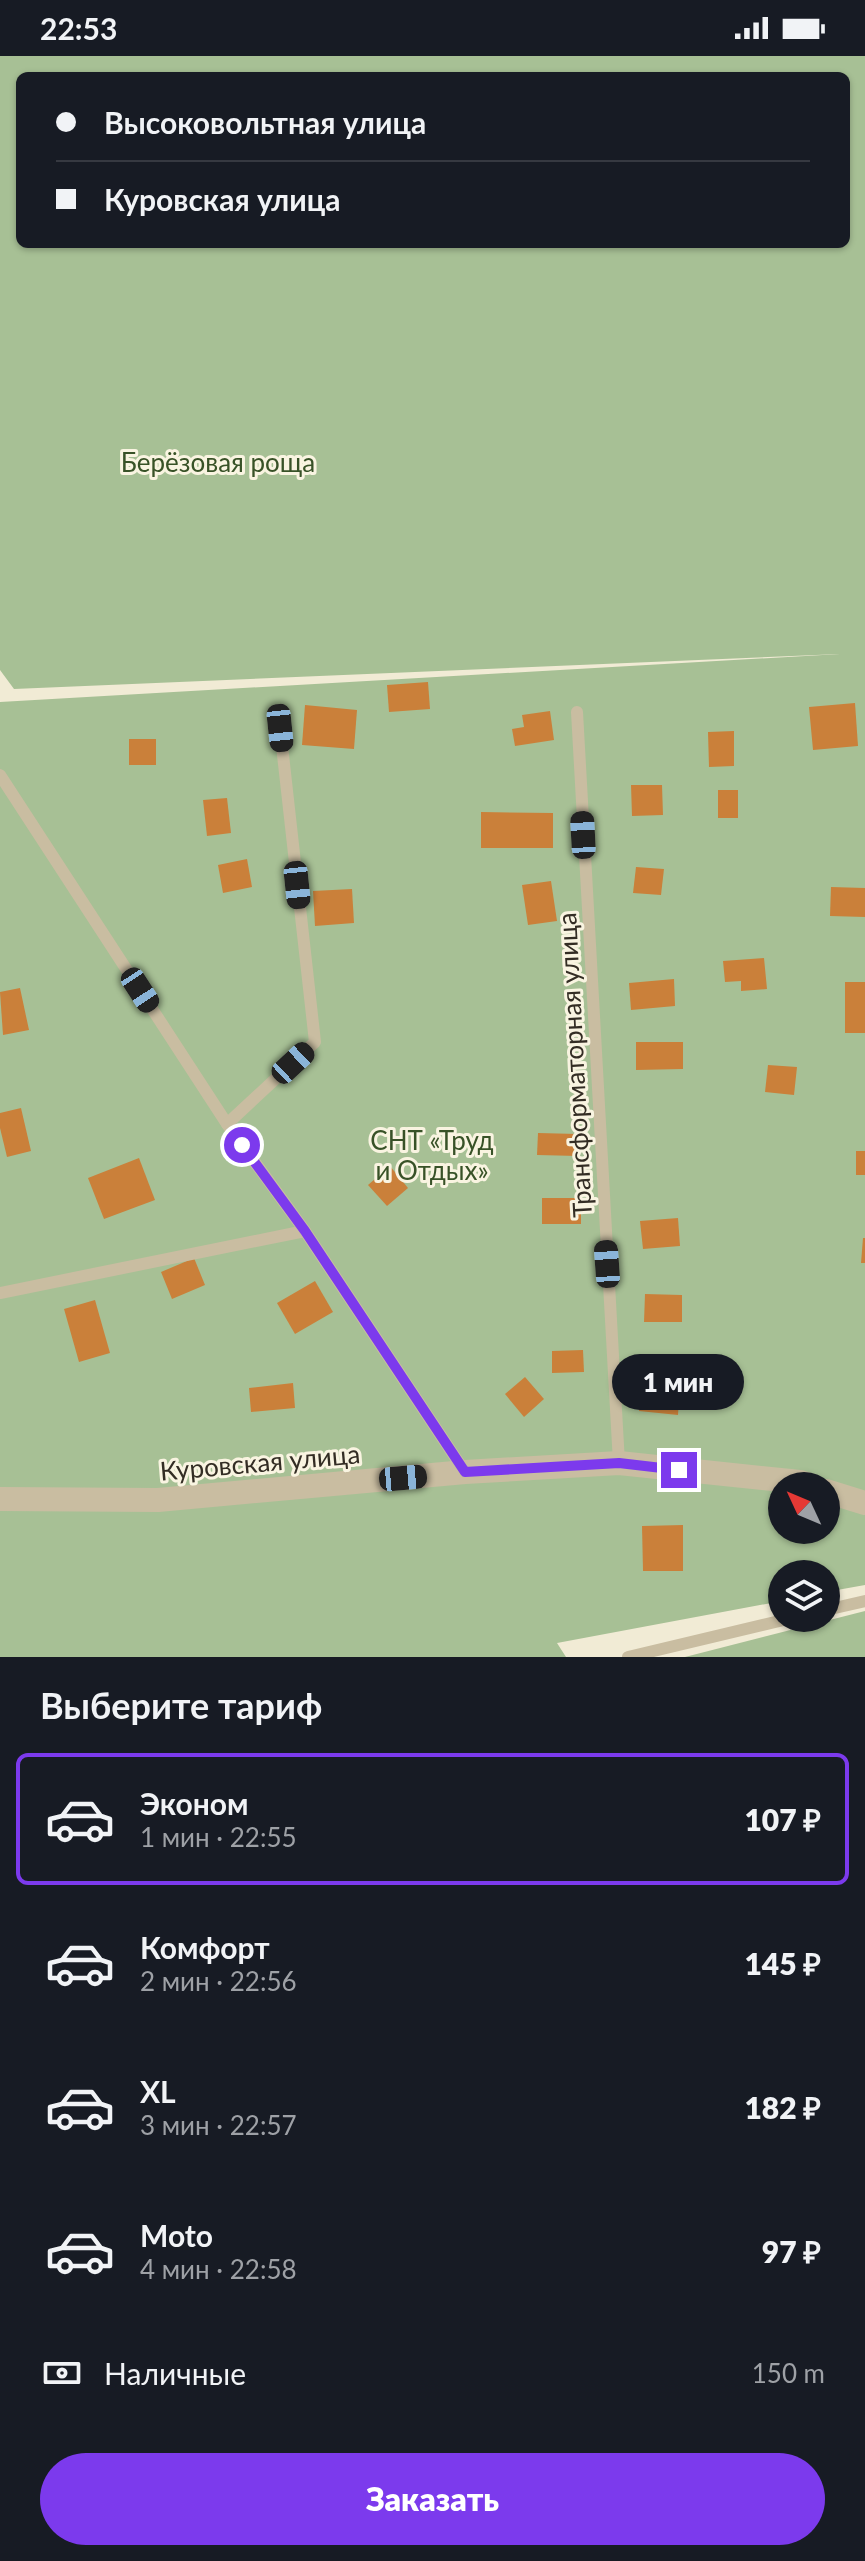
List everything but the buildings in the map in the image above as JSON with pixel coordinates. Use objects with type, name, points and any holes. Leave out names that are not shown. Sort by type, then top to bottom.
[{"type":"street","name":"Куровская улица","points":[[0,1499],[158,1500],[465,1472],[619,1463],[768,1479]]},
{"type":"street","points":[[840,1495],[865,1503]]},
{"type":"lane","name":"Трансформаторная улица","points":[[577,712],[619,1463]]},
{"type":"lane","points":[[227,1124],[315,1042],[280,728]]},
{"type":"lane","points":[[0,775],[227,1124],[305,1231],[465,1472]]},
{"type":"lane","points":[[0,1293],[305,1231]]},
{"type":"lane","points":[[840,1607],[865,1601]]},
{"type":"lane","points":[[628,1657],[768,1624]]},
{"type":"green space","name":"СНТ «Труд и Отдых»","points":[[0,56],[865,56],[865,1585],[840,1589],[840,1560],[768,1560],[768,1604],[557,1643],[566,1657],[0,1657],[0,702],[840,654],[14,689],[0,670]]},
{"type":"green space","points":[[865,1611],[865,1657],[685,1657],[783,1632],[840,1632],[840,1617]]},
{"type":"route","points":[[242,1145],[305,1231],[465,1472],[619,1463],[679,1470]]},
{"type":"park label","name":"Берёзовая роща","points":[[218,462]]}]
